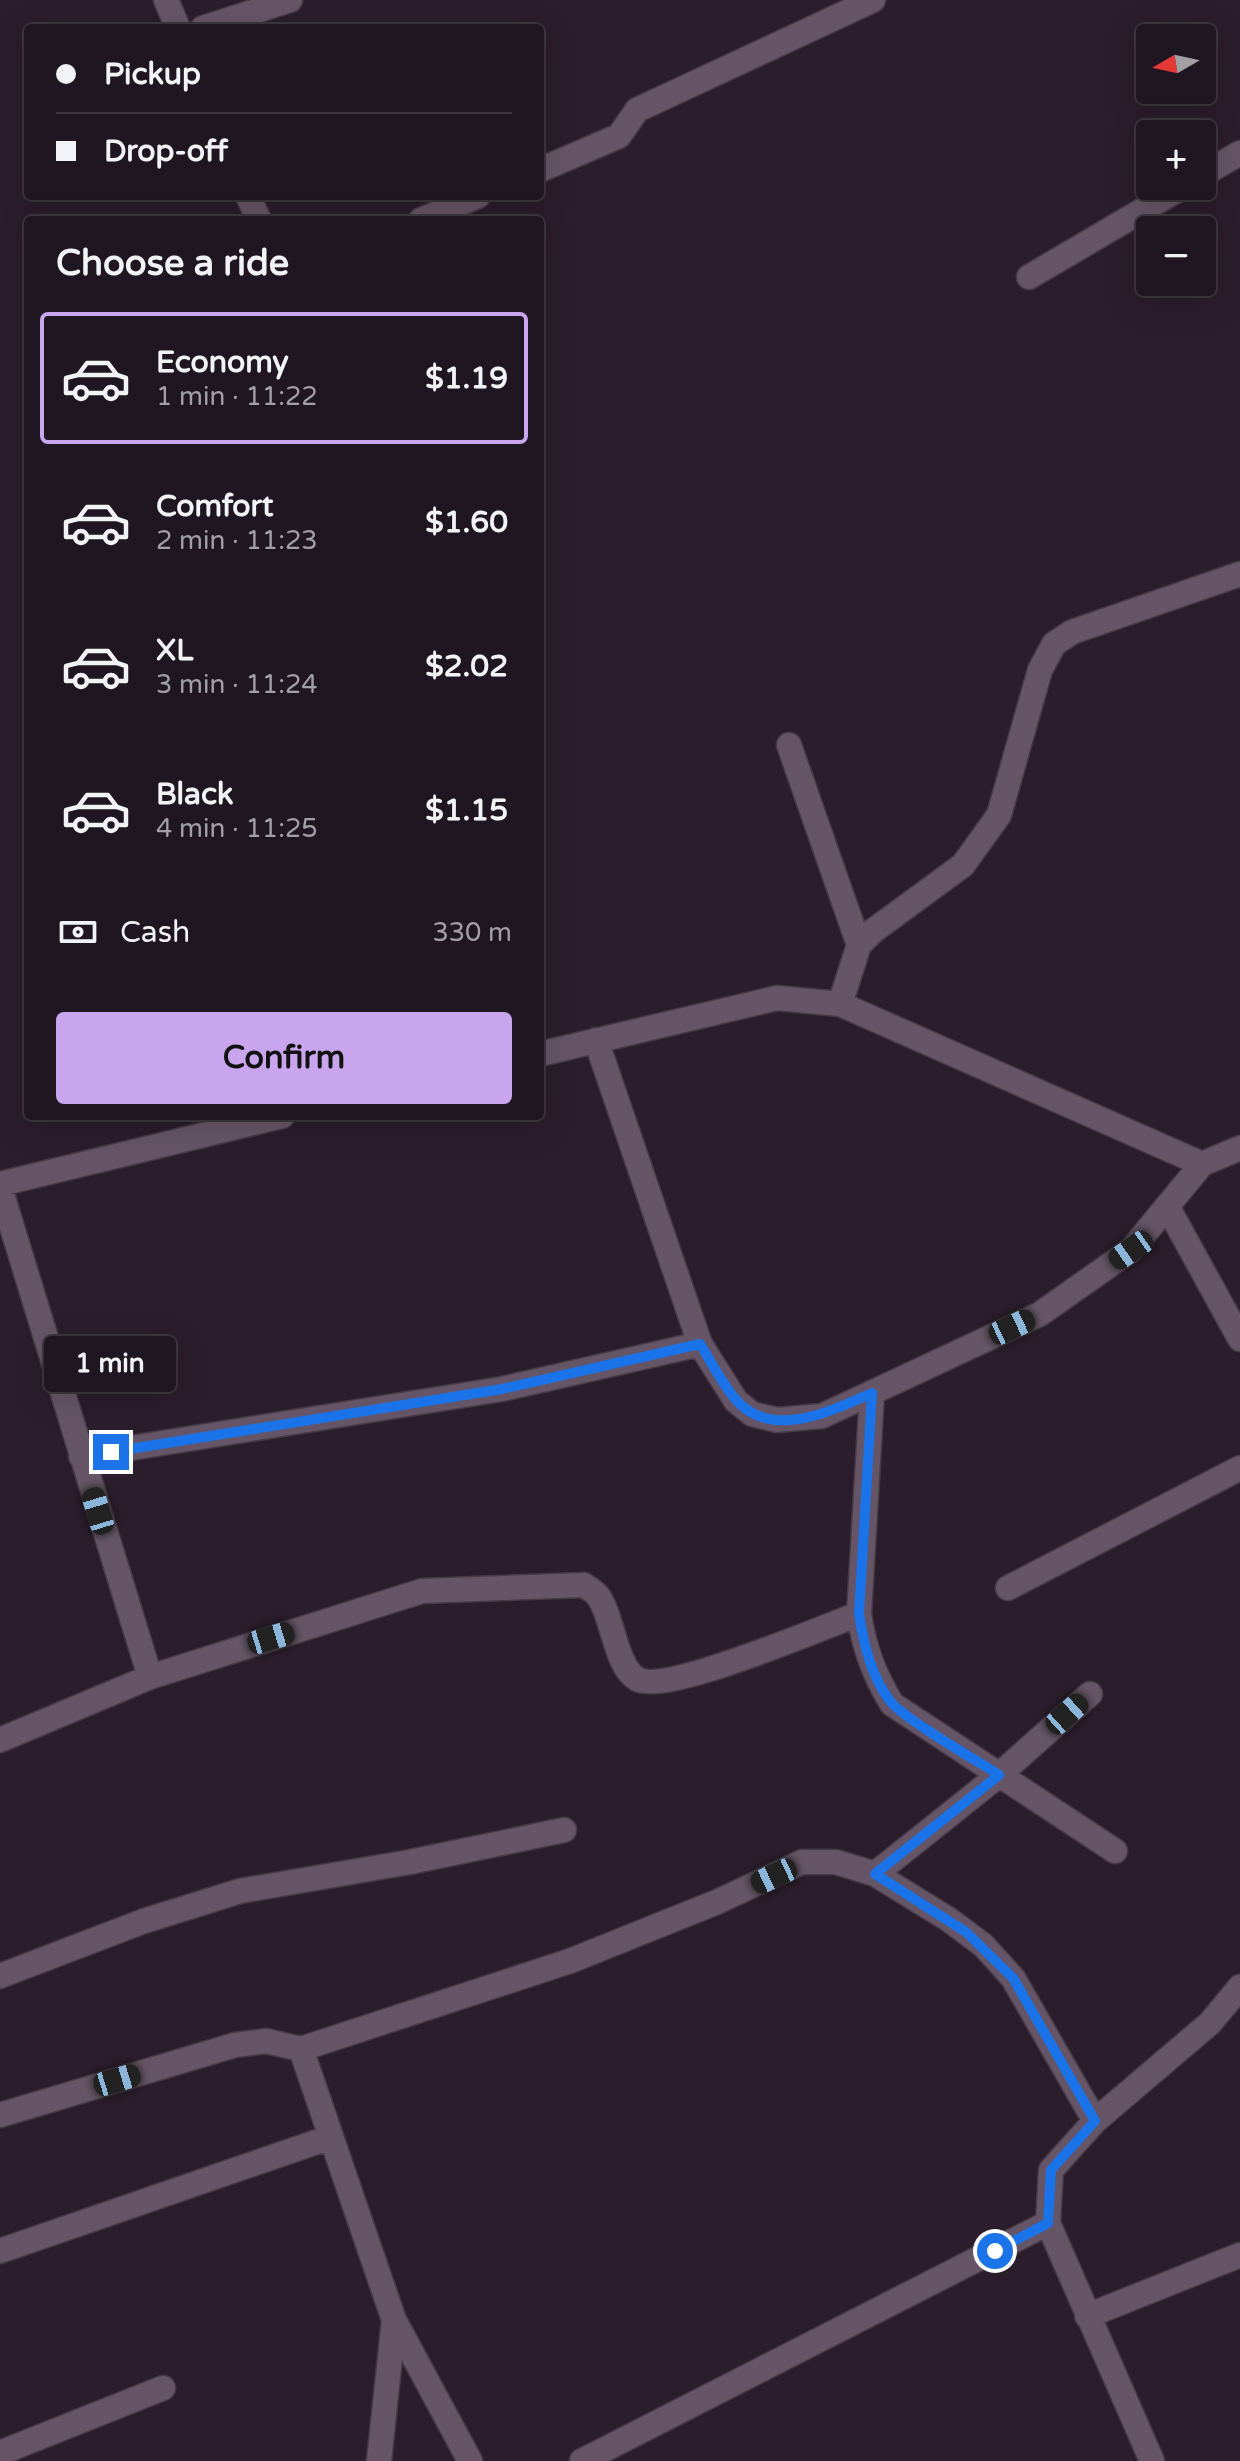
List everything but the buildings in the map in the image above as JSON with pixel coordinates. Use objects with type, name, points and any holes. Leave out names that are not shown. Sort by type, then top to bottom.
[{"type":"street","points":[[166,0],[176,24]]},
{"type":"street","points":[[215,24],[290,0]]},
{"type":"street","points":[[544,168],[619,136],[637,110],[873,0]]},
{"type":"street","points":[[1216,167],[1240,153]]},
{"type":"street","points":[[430,216],[468,200]]},
{"type":"street","points":[[1029,277],[1160,200]]},
{"type":"street","points":[[840,1004],[859,945],[873,931],[963,865],[999,815],[1040,670],[1054,644],[1072,632],[1240,574]]},
{"type":"street","points":[[789,745],[859,945]]},
{"type":"street","points":[[544,1053],[777,998],[840,1004],[1202,1164]]},
{"type":"street","points":[[596,1040],[700,1344],[736,1401],[752,1414],[777,1420],[822,1416],[1040,1314],[1131,1250],[1202,1164],[1240,1148]]},
{"type":"street","points":[[150,1677],[0,1186],[266,1120]]},
{"type":"street","points":[[1167,1206],[1240,1339]]},
{"type":"street","points":[[81,1456],[502,1389],[700,1344]]},
{"type":"street","points":[[872,1393],[859,1614],[863,1644],[875,1678],[892,1704],[1115,1851]]},
{"type":"street","points":[[1008,1588],[1240,1468]]},
{"type":"street","points":[[0,1740],[150,1677],[422,1591],[584,1585],[598,1596],[627,1667],[638,1679],[650,1681],[674,1680],[717,1667],[859,1614]]},
{"type":"street","points":[[875,1874],[999,1775],[1090,1694]]},
{"type":"street","points":[[0,1976],[144,1921],[240,1891],[410,1862],[564,1830]]},
{"type":"street","points":[[0,2115],[235,2045],[266,2041],[301,2049],[570,1961],[717,1902],[802,1862],[836,1862],[875,1874],[983,1945],[1013,1978],[1095,2121]]},
{"type":"street","points":[[1152,2461],[1048,2223],[1051,2170],[1095,2121],[1210,2023],[1240,1987]]},
{"type":"street","points":[[301,2049],[394,2320],[470,2461]]},
{"type":"street","points":[[0,2251],[331,2137]]},
{"type":"street","points":[[582,2461],[1048,2223]]},
{"type":"street","points":[[1087,2316],[1240,2255]]},
{"type":"street","points":[[379,2461],[394,2320]]},
{"type":"street","points":[[0,2453],[163,2388]]},
{"type":"route","points":[[111,1452],[502,1389],[700,1344],[736,1401],[752,1414],[777,1420],[822,1416],[872,1393],[859,1614],[863,1644],[875,1678],[892,1704],[999,1775],[875,1874],[966,1932],[983,1945],[1013,1978],[1095,2121],[1051,2170],[1048,2223],[995,2251]]}]
